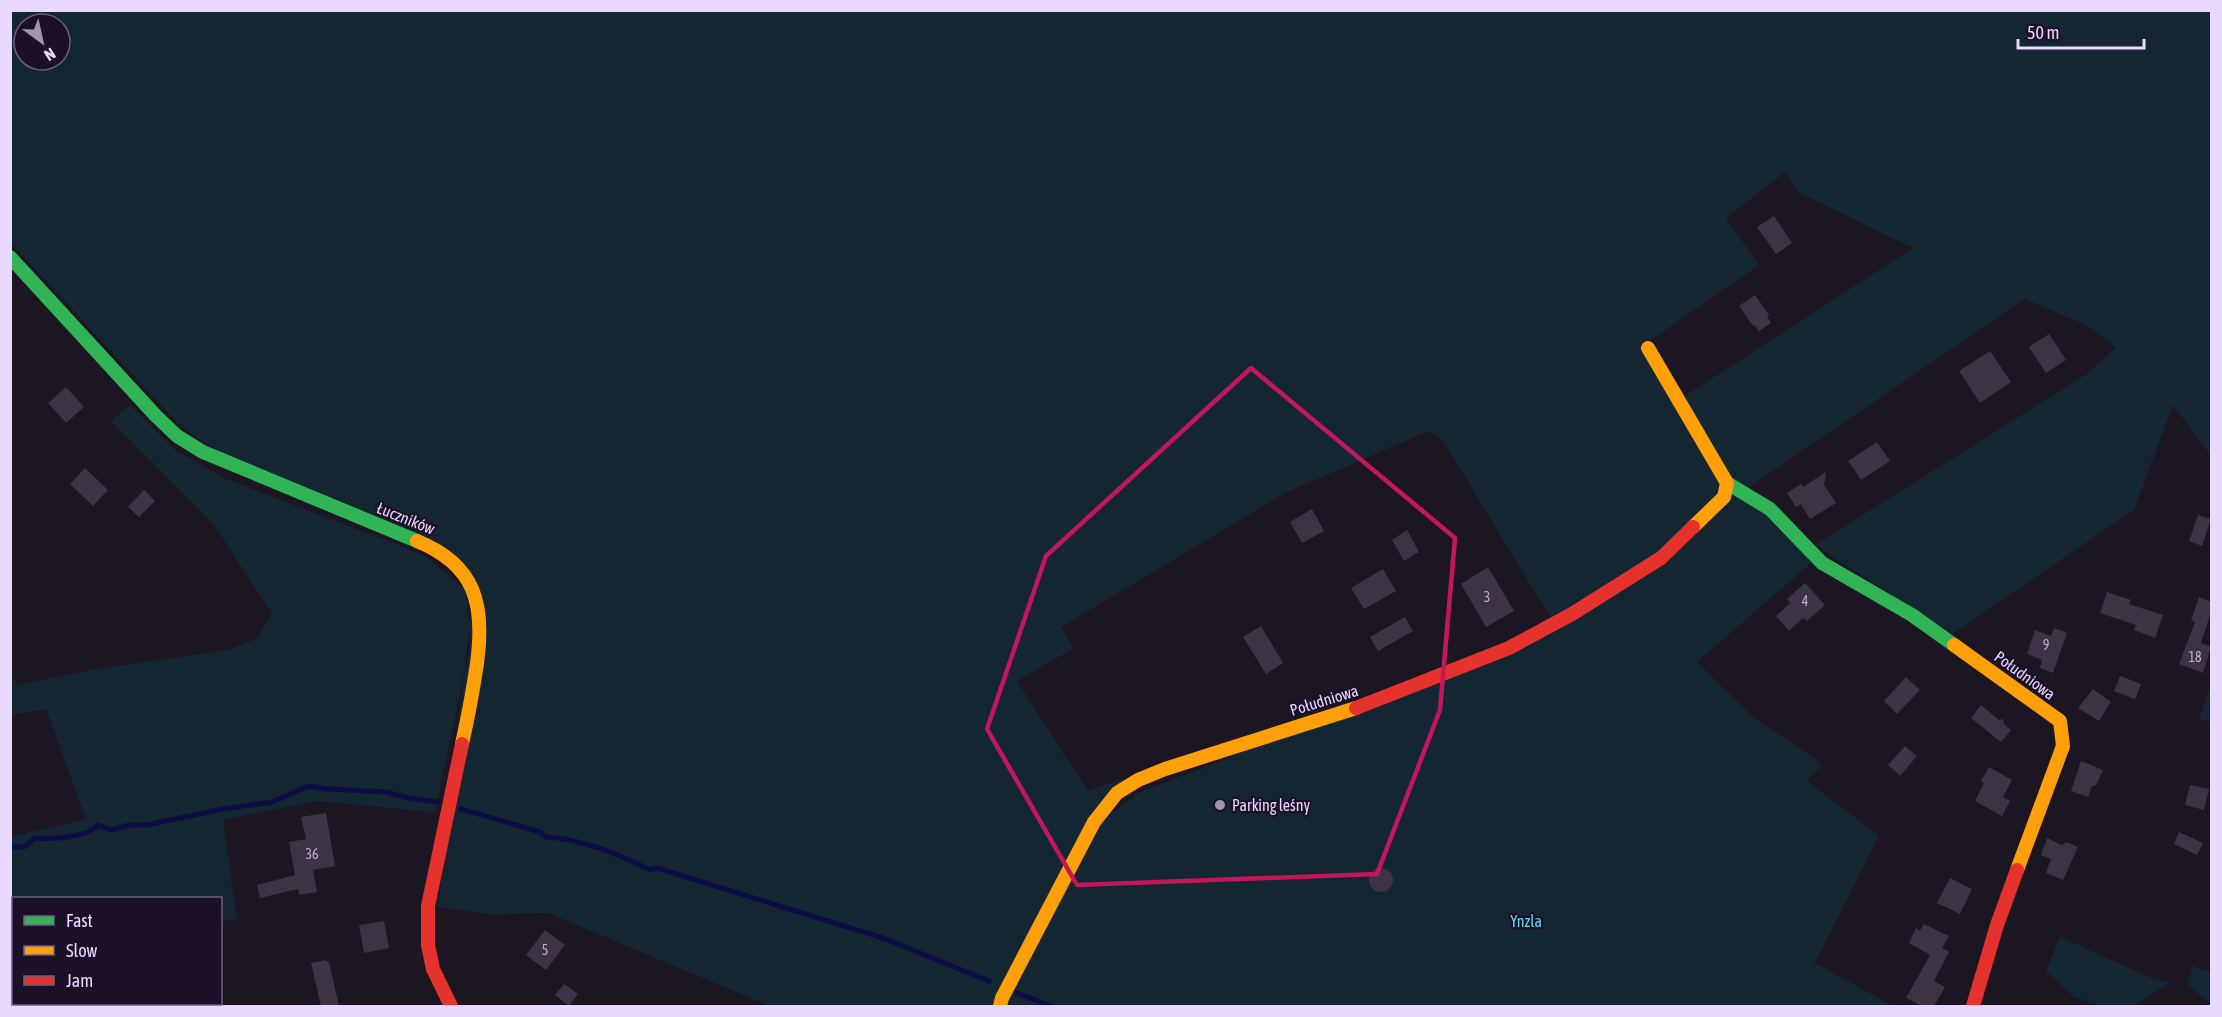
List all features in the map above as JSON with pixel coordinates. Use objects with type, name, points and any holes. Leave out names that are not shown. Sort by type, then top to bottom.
[{"type":"street","name":"Łuczników","points":[[10,257],[177,436],[203,452],[435,548],[459,567],[472,585],[479,606],[481,634],[474,692],[428,906],[428,945],[433,969],[451,1006]]},
{"type":"street","name":"Południowa","points":[[1648,348],[1727,483],[1770,509],[1822,563],[1912,615],[2060,721],[2063,746],[1997,925],[1973,1006]]},
{"type":"street","name":"Południowa","points":[[1000,1006],[1002,998],[1094,822],[1117,794],[1138,780],[1165,769],[1377,701],[1509,648],[1572,614],[1661,558],[1724,496],[1727,483]]},
{"type":"highlighted area","points":[[1251,368],[1455,538],[1440,710],[1377,874],[1077,885],[987,729],[1046,556]]},
{"type":"green space","name":"Ynzla","points":[[11,11],[2211,11],[2211,456],[2173,405],[2134,510],[1952,634],[1815,545],[2087,374],[2116,347],[2086,325],[2025,299],[1749,487],[1811,563],[1697,662],[1754,718],[1815,758],[1822,766],[1806,780],[1879,836],[1815,963],[1893,1006],[770,1006],[548,913],[488,914],[438,907],[475,575],[216,450],[179,425],[11,243]],"holes":[[[1785,172],[1798,192],[1913,248],[1685,396],[1651,340],[1759,265],[1726,218]],[[1429,431],[1444,442],[1558,630],[1138,793],[1112,813],[1124,778],[1088,791],[1017,681],[1074,648],[1061,627],[1285,493]]]},
{"type":"green space","points":[[130,405],[175,450],[226,479],[424,555],[466,590],[471,643],[435,812],[317,801],[223,820],[237,919],[222,922],[222,897],[12,897],[12,1005],[216,1006],[11,1006],[11,837],[86,819],[46,709],[11,715],[10,675],[18,685],[91,670],[227,650],[257,639],[272,613],[214,525],[111,421]]},
{"type":"green space","points":[[2211,685],[2211,722],[2199,719]]},
{"type":"green space","points":[[2060,937],[2154,979],[2171,982],[2133,1006],[2101,1006],[2074,997],[2046,971]]},
{"type":"green space","points":[[2192,966],[2211,972],[2211,1000],[2205,999],[2187,985]]},
{"type":"building","points":[[1774,216],[1792,243],[1776,254],[1757,227]]},
{"type":"building","points":[[1755,295],[1769,315],[1767,316],[1771,323],[1759,331],[1739,306]]},
{"type":"building","points":[[2049,334],[2066,360],[2046,373],[2029,347]]},
{"type":"building","points":[[1990,351],[2011,382],[1980,403],[1959,371]]},
{"type":"building","points":[[66,387],[84,407],[66,423],[48,403]]},
{"type":"building","points":[[1877,442],[1890,461],[1861,480],[1848,461]]},
{"type":"building","points":[[85,468],[108,490],[93,506],[70,484]]},
{"type":"building","points":[[1826,472],[1824,485],[1836,503],[1810,519],[1801,504],[1796,507],[1787,493],[1801,484],[1803,487]]},
{"type":"building","points":[[144,490],[155,501],[139,517],[128,507]]},
{"type":"building","points":[[1312,509],[1324,531],[1302,543],[1290,522]]},
{"type":"building","points":[[2198,515],[2211,519],[2202,546],[2189,541]]},
{"type":"building","points":[[1407,530],[1419,552],[1404,561],[1392,540]]},
{"type":"building","points":[[1488,567],[1514,611],[1486,627],[1461,584]]},
{"type":"building","points":[[1383,569],[1396,591],[1364,609],[1351,588]]},
{"type":"building","points":[[1805,583],[1825,605],[1807,621],[1803,618],[1789,631],[1776,616],[1790,603],[1787,599]]},
{"type":"building","points":[[2107,592],[2131,600],[2129,604],[2163,615],[2155,638],[2134,630],[2136,625],[2100,613]]},
{"type":"building","points":[[2199,597],[2211,602],[2211,612],[2201,643],[2211,647],[2203,673],[2179,664],[2195,622],[2191,620]]},
{"type":"building","points":[[1405,617],[1413,631],[1378,651],[1370,637]]},
{"type":"building","points":[[1261,626],[1283,663],[1266,674],[1243,637]]},
{"type":"building","points":[[2054,628],[2067,633],[2053,673],[2040,668],[2042,660],[2027,654],[2035,630],[2051,636]]},
{"type":"building","points":[[2120,676],[2141,684],[2135,699],[2114,691]]},
{"type":"building","points":[[1906,677],[1920,690],[1897,714],[1884,701]]},
{"type":"building","points":[[2093,689],[2111,702],[2099,721],[2078,708]]},
{"type":"building","points":[[1981,705],[1999,720],[2003,719],[2004,724],[2011,730],[2001,742],[1971,718]]},
{"type":"building","points":[[1905,746],[1917,756],[1900,776],[1888,765]]},
{"type":"building","points":[[2081,761],[2103,770],[2096,785],[2092,786],[2088,797],[2071,791]]},
{"type":"building","points":[[1989,767],[2012,780],[2003,797],[2010,801],[2002,816],[1975,801],[1984,783],[1981,781]]},
{"type":"building","points":[[2190,785],[2209,789],[2204,810],[2185,805]]},
{"type":"building","points":[[326,813],[335,866],[313,870],[317,892],[299,895],[298,889],[260,898],[257,885],[295,875],[289,842],[306,839],[301,817]]},
{"type":"building","points":[[2179,832],[2203,843],[2197,855],[2174,844]]},
{"type":"building","points":[[2047,838],[2062,845],[2066,842],[2078,847],[2063,880],[2046,873],[2051,859],[2041,855]]},
{"type":"building","points":[[1381,868],[1390,871],[1393,880],[1390,889],[1381,892],[1372,889],[1369,880],[1372,871]]},
{"type":"building","points":[[1950,878],[1972,889],[1960,914],[1937,903]]},
{"type":"building","points":[[384,921],[389,948],[364,953],[359,925]]},
{"type":"building","points":[[1924,924],[1949,936],[1942,948],[1949,952],[1934,981],[1945,987],[1934,1006],[1922,1006],[1906,998],[1930,955],[1909,943],[1916,928],[1920,931]]},
{"type":"building","points":[[545,930],[565,945],[546,970],[526,955]]},
{"type":"building","points":[[326,960],[329,962],[339,1006],[321,1006],[311,963]]},
{"type":"building","points":[[564,984],[578,994],[569,1006],[555,995]]},
{"type":"waterway","points":[[10,847],[24,847],[35,838],[78,835],[98,825],[111,830],[129,825],[147,825],[223,809],[272,802],[308,786],[386,792],[437,802]]},
{"type":"waterway","points":[[461,809],[540,832],[546,837],[600,848],[650,870],[657,868],[883,938],[989,981]]},
{"type":"waterway","points":[[1017,993],[1051,1006]]},
{"type":"traffic: fast","points":[[10,257],[177,436],[203,452],[417,541]]},
{"type":"traffic: fast","points":[[1727,483],[1770,509],[1822,563],[1912,615],[1954,645]]},
{"type":"traffic: slow","points":[[1648,348],[1727,483],[1724,497],[1693,527]]},
{"type":"traffic: slow","points":[[417,541],[452,562],[464,575],[477,605],[479,623],[477,663],[462,744]]},
{"type":"traffic: slow","points":[[1954,645],[2060,721],[2063,746],[2017,870]]},
{"type":"traffic: slow","points":[[1000,1006],[1002,998],[1094,822],[1117,793],[1138,780],[1165,769],[1356,708]]},
{"type":"traffic: jam","points":[[1356,708],[1509,648],[1572,614],[1661,558],[1693,527]]},
{"type":"traffic: jam","points":[[451,1006],[433,969],[428,945],[428,906],[462,744]]},
{"type":"traffic: jam","points":[[1973,1006],[1997,925],[2017,870]]},
{"type":"place","name":"Parking leśny","points":[[1220,805]]}]
